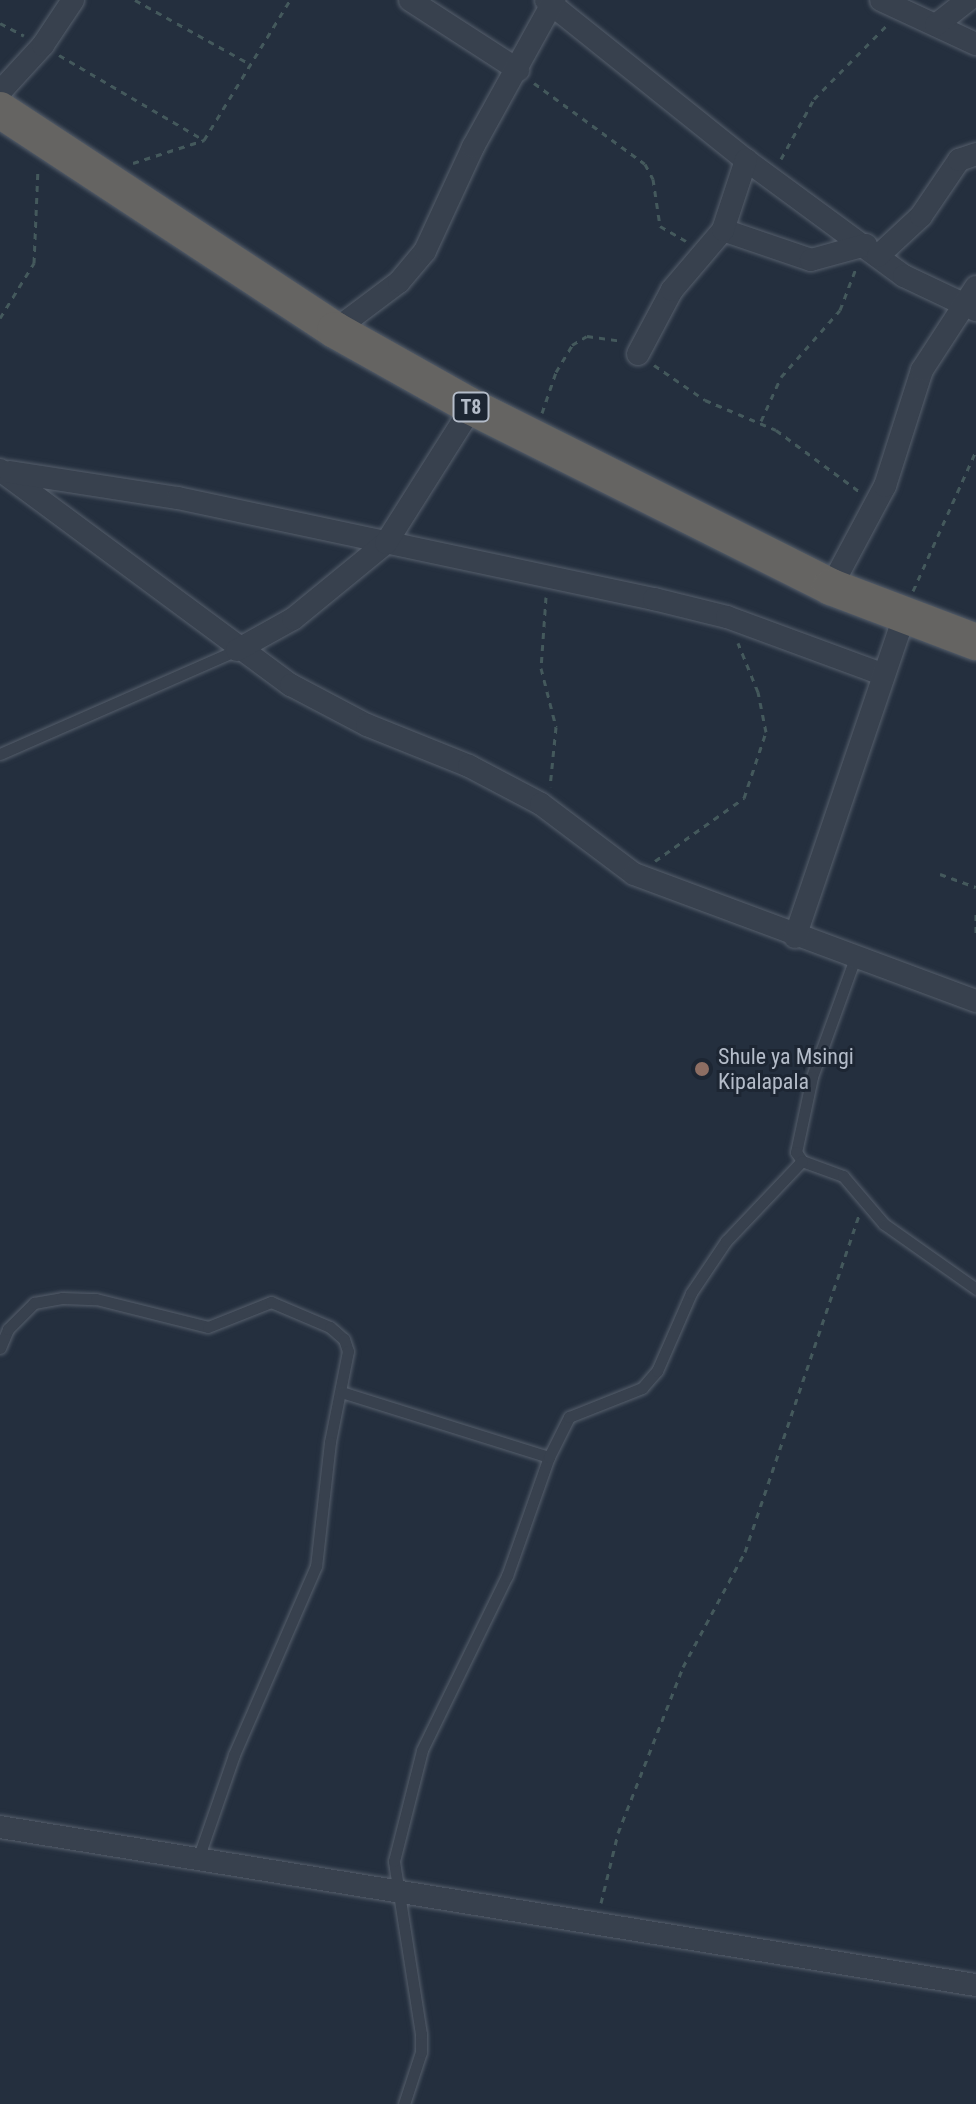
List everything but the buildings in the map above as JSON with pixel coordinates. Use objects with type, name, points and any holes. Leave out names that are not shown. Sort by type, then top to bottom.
[{"type":"highway","name":"T8","points":[[0,110],[335,330],[472,407],[831,587],[975,638]]},
{"type":"street","points":[[0,92],[43,45],[73,0]]},
{"type":"street","points":[[410,0],[518,70]]},
{"type":"street","points":[[936,25],[968,0]]},
{"type":"street","points":[[335,330],[399,282],[425,251],[473,147],[518,70],[551,1],[746,160],[904,276],[972,301],[922,370],[876,504],[831,587]]},
{"type":"street","points":[[891,6],[976,44]]},
{"type":"street","points":[[723,230],[811,260],[872,250],[921,216],[959,160],[976,154]]},
{"type":"street","points":[[638,354],[672,290],[723,230],[746,160]]},
{"type":"street","points":[[237,650],[293,619],[386,543],[472,407]]},
{"type":"street","points":[[3,470],[178,498],[727,617],[882,674]]},
{"type":"street","points":[[3,470],[125,558],[237,650],[367,725],[469,766],[541,804],[634,874],[795,937],[976,1001]]},
{"type":"street","points":[[795,937],[867,737],[882,674],[905,614]]},
{"type":"street","points":[[0,1827],[596,1920],[976,1985]]},
{"type":"lane","points":[[0,754],[237,650]]},
{"type":"lane","points":[[855,958],[799,1126],[796,1152],[802,1161],[843,1176],[884,1224],[976,1289]]},
{"type":"lane","points":[[404,2104],[421,2052],[421,2034],[395,1890],[400,1825],[422,1750],[507,1576],[549,1457],[569,1417],[579,1409],[623,1399],[657,1371],[691,1293],[726,1241],[802,1161]]},
{"type":"lane","points":[[0,1348],[8,1329],[34,1303],[62,1298],[96,1299],[208,1327],[271,1302],[330,1327],[344,1339],[341,1392],[316,1566],[234,1755],[199,1856]]},
{"type":"lane","points":[[341,1392],[549,1457]]},
{"type":"path","points":[[135,0],[252,64]]},
{"type":"path","points":[[98,175],[204,140],[290,0]]},
{"type":"path","points":[[769,175],[814,99],[891,6]]},
{"type":"path","points":[[0,23],[204,140]]},
{"type":"path","points":[[518,70],[645,164],[653,179],[660,226],[708,251]]},
{"type":"path","points":[[0,318],[34,263],[39,138]]},
{"type":"path","points":[[761,421],[781,377],[840,310],[857,265],[872,250]]},
{"type":"path","points":[[535,441],[556,372],[572,345],[587,336],[607,336],[696,395],[761,421],[876,504]]},
{"type":"path","points":[[905,614],[925,558],[976,451]]},
{"type":"path","points":[[541,804],[552,783],[556,756],[556,727],[541,668],[549,577]]},
{"type":"path","points":[[634,874],[744,798],[766,732],[758,692],[727,617]]},
{"type":"path","points":[[940,874],[976,887]]},
{"type":"path","points":[[976,914],[976,933]]},
{"type":"path","points":[[596,1920],[618,1833],[683,1667],[727,1591],[780,1458],[864,1201]]},
{"type":"place","name":"Shule ya Msingi Kipalapala","points":[[702,1069]]}]
